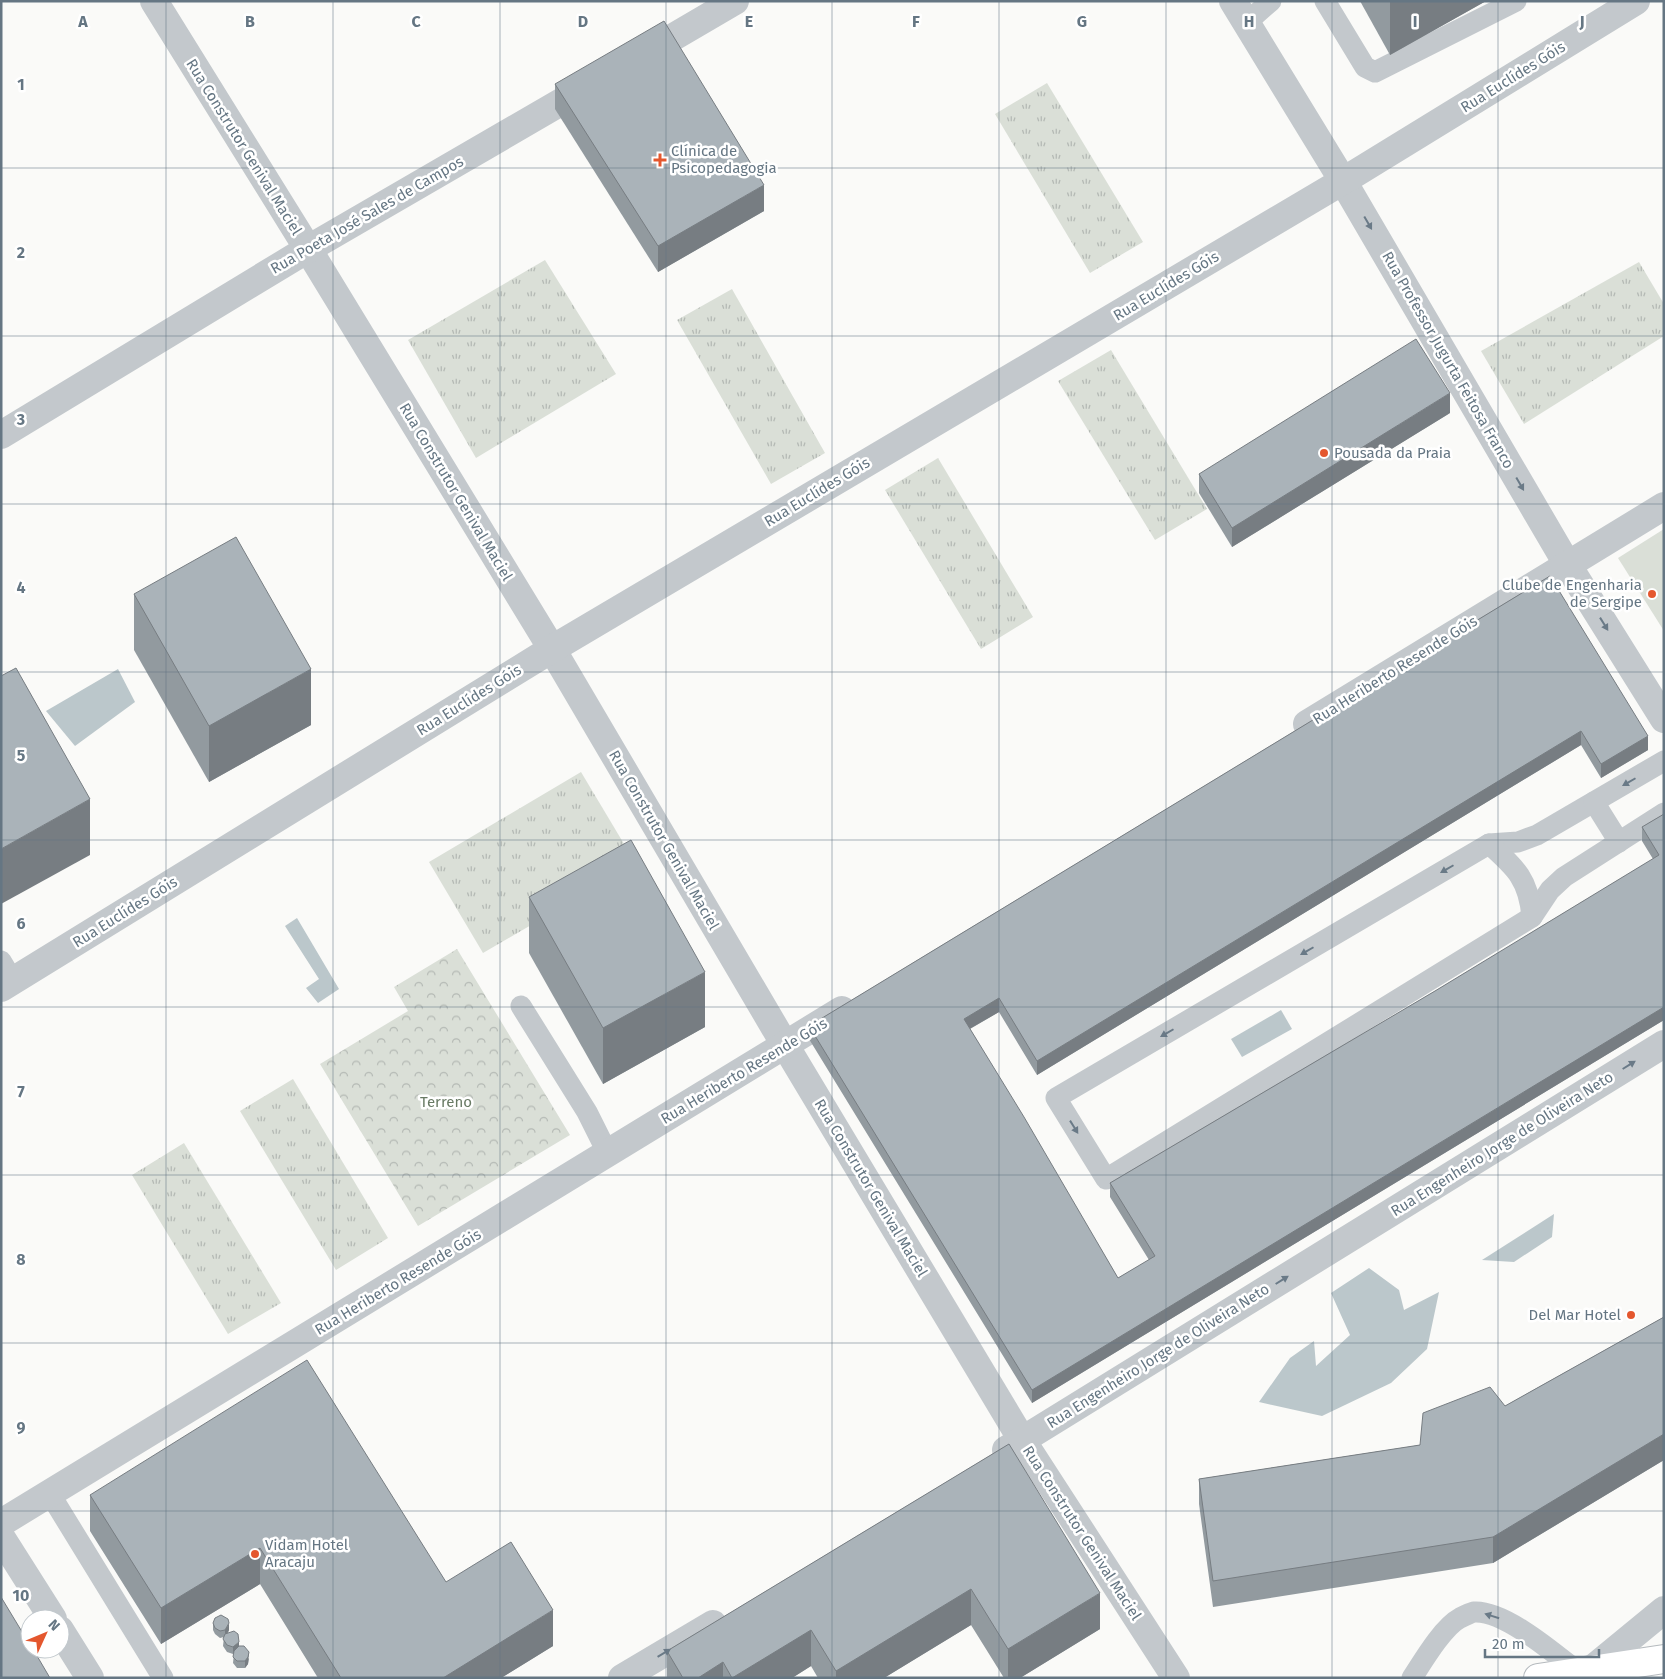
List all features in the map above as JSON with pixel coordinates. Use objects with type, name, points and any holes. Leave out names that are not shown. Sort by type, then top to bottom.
[{"type":"main road","points":[[1538,1678],[1664,1659]]},
{"type":"street","name":"Rua Construtor Genival Maciel","points":[[154,1],[552,649],[785,1045],[1022,1440],[1176,1678]]},
{"type":"street","name":"Rua Poeta José Sales de Campos","points":[[1,435],[308,249],[735,1]]},
{"type":"street","name":"Rua Euclídes Góis","points":[[5,977],[552,649],[1343,181],[1636,1]]},
{"type":"street","name":"Rua Professor Jugurta Feitosa Franco","points":[[1240,12],[1343,181],[1567,564],[1664,719]]},
{"type":"street","name":"Rua Heriberto Resende Góis","points":[[1286,737],[1664,506]]},
{"type":"street","name":"Rua Heriberto Resende Góis","points":[[1,1523],[862,998]]},
{"type":"street","name":"Rua Engenheiro Jorge de Oliveira Neto","points":[[988,1460],[1664,1044]]},
{"type":"street","points":[[1,1537],[47,1609]]},
{"type":"street","points":[[1584,1670],[1664,1610]]},
{"type":"street","points":[[622,1678],[733,1612]]},
{"type":"street","points":[[70,1646],[90,1678]]},
{"type":"lane","points":[[1240,12],[1272,1]]},
{"type":"lane","points":[[1325,1],[1365,67],[1375,72],[1516,1]]},
{"type":"lane","points":[[1664,761],[1543,832],[1518,842],[1489,844],[1056,1098],[1106,1179],[1532,917],[1550,890],[1564,877],[1664,813]]},
{"type":"lane","points":[[1594,802],[1619,842]]},
{"type":"lane","points":[[1518,842],[1518,849],[1522,860],[1533,878],[1550,890]]},
{"type":"lane","points":[[1489,844],[1514,866],[1526,886],[1531,902],[1532,917]]},
{"type":"lane","points":[[521,1006],[587,1112],[608,1154]]},
{"type":"lane","points":[[50,1494],[163,1678]]},
{"type":"lane","points":[[1412,1678],[1437,1640],[1458,1618],[1474,1612],[1491,1614],[1512,1625],[1584,1670]]},
{"type":"green space","points":[[1047,83],[1143,242],[1090,273],[995,114]]},
{"type":"green space","points":[[545,260],[616,374],[476,458],[408,340]]},
{"type":"green space","points":[[1639,262],[1664,304],[1664,336],[1524,424],[1481,351]]},
{"type":"green space","points":[[732,289],[825,453],[771,484],[677,320]]},
{"type":"green space","points":[[1111,350],[1207,509],[1155,540],[1058,381]]},
{"type":"green space","points":[[938,458],[1033,617],[981,649],[885,490]]},
{"type":"green space","name":"Clube de Engenharia de Sergipe","points":[[1664,529],[1664,631],[1618,558]]},
{"type":"green space","points":[[581,772],[636,864],[483,953],[429,862]]},
{"type":"green space","name":"Terreno","points":[[457,949],[570,1135],[418,1226],[320,1064],[408,1011],[394,987]]},
{"type":"green space","points":[[293,1079],[388,1238],[336,1270],[240,1111]]},
{"type":"green space","points":[[184,1143],[281,1303],[228,1334],[132,1175]]},
{"type":"shaded area","points":[[118,669],[135,702],[75,746],[46,711]]},
{"type":"shaded area","points":[[297,918],[339,989],[318,1003],[306,988],[319,979],[285,926]]},
{"type":"shaded area","points":[[1281,1010],[1292,1029],[1242,1057],[1231,1039]]},
{"type":"shaded area","points":[[1554,1214],[1552,1237],[1514,1262],[1482,1260]]},
{"type":"shaded area","points":[[1369,1268],[1399,1290],[1404,1310],[1439,1292],[1427,1349],[1391,1383],[1322,1416],[1259,1402],[1290,1358],[1314,1341],[1316,1366],[1350,1335],[1331,1293]]},
{"type":"building","name":"Clínica de Psicopedagogia","points":[[664,21],[764,185],[658,246],[555,84]]},
{"type":"building","name":"Pousada da Praia","points":[[1416,339],[1450,393],[1232,528],[1199,474]]},
{"type":"building","points":[[236,537],[311,669],[209,726],[134,594]]},
{"type":"building","points":[[1550,576],[1648,736],[1601,764],[1581,731],[1037,1061],[999,998],[964,1019],[1118,1278],[1155,1256],[1110,1183],[1435,991],[1659,855],[1642,827],[1664,814],[1664,1007],[1032,1390],[809,1026]]},
{"type":"building","points":[[16,668],[90,799],[1,849],[1,676]]},
{"type":"building","points":[[631,840],[705,972],[603,1028],[529,897]]},
{"type":"building","points":[[1664,1317],[1664,1434],[1493,1537],[1213,1581],[1199,1479],[1420,1445],[1423,1413],[1490,1387],[1505,1406]]},
{"type":"building","name":"Vidam Hotel Aracaju","points":[[307,1360],[446,1582],[511,1542],[553,1610],[443,1678],[341,1678],[260,1548],[161,1608],[90,1495]]},
{"type":"building","points":[[1009,1444],[1100,1593],[1008,1649],[971,1589],[836,1671],[811,1630],[732,1678],[723,1662],[698,1678],[683,1678],[667,1651]]},
{"type":"building","points":[[1,1597],[20,1628],[20,1659],[39,1659],[50,1678],[1,1678]]},
{"type":"building","points":[[221,1615],[228,1619],[229,1623],[225,1630],[220,1631],[215,1628],[213,1623],[215,1618]]},
{"type":"building","points":[[234,1631],[238,1634],[239,1642],[233,1647],[227,1645],[223,1639],[225,1634]]},
{"type":"building","points":[[239,1646],[244,1646],[249,1652],[245,1661],[237,1661],[233,1657],[234,1651]]},
{"type":"place","name":"Clínica de Psicopedagogia","points":[[660,160]]},
{"type":"place","name":"Pousada da Praia","points":[[1324,453]]},
{"type":"place","name":"Clube de Engenharia de Sergipe","points":[[1652,594]]},
{"type":"place","name":"Del Mar Hotel","points":[[1631,1315]]},
{"type":"place","name":"Vidam Hotel Aracaju","points":[[255,1554]]}]
